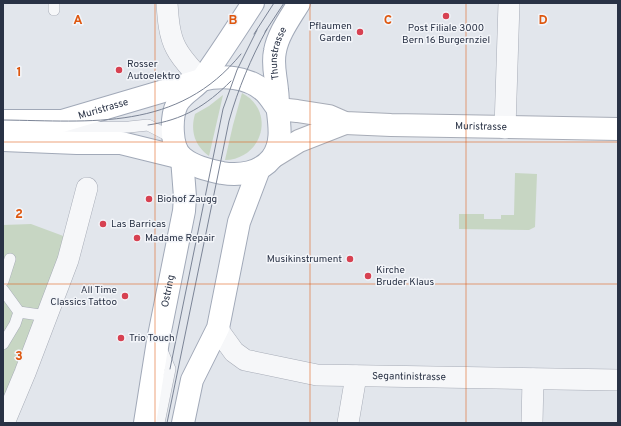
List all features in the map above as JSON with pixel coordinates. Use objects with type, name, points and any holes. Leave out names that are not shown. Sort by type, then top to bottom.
[{"type":"main road","points":[[182,158],[178,153],[173,138],[173,120],[177,104],[201,80],[253,3]]},
{"type":"main road","name":"Thunstrasse","points":[[278,110],[278,91],[274,70],[275,51],[284,26],[299,3]]},
{"type":"main road","points":[[182,423],[192,380],[218,328],[239,222],[266,163],[278,144],[280,132],[278,110],[266,93],[252,83],[243,80],[219,77],[201,80]]},
{"type":"main road","name":"Muristrasse","points":[[3,121],[62,120],[201,80]]},
{"type":"main road","name":"Muristrasse","points":[[278,110],[298,111],[329,116],[345,123],[505,128],[618,129]]},
{"type":"main road","name":"Muristrasse","points":[[266,163],[299,141],[345,123]]},
{"type":"main road","points":[[3,140],[121,143],[182,158],[197,166],[226,174],[250,173],[266,163]]},
{"type":"main road","name":"Ostring","points":[[145,423],[158,342],[184,211],[185,197],[182,158]]},
{"type":"street","points":[[167,3],[169,22],[175,45],[180,54],[201,80]]},
{"type":"street","points":[[505,128],[509,3]]},
{"type":"street","points":[[4,423],[25,373],[68,260],[87,188]]},
{"type":"street","name":"Segantinistrasse","points":[[218,328],[234,352],[245,360],[317,375],[618,380]]},
{"type":"street","points":[[348,423],[356,376]]},
{"type":"street","points":[[532,423],[533,379]]},
{"type":"lane","points":[[3,129],[98,128],[148,125],[173,138]]},
{"type":"lane","points":[[3,281],[10,259]]},
{"type":"lane","points":[[3,290],[19,312],[47,316]]},
{"type":"lane","points":[[3,344],[19,312]]},
{"type":"lane","points":[[158,342],[170,369],[160,423]]},
{"type":"green space","points":[[242,93],[253,101],[259,111],[262,122],[260,133],[256,143],[248,152],[238,158],[225,160],[233,125]]},
{"type":"green space","points":[[223,95],[209,156],[200,148],[195,138],[193,126],[195,114],[209,106]]},
{"type":"green space","points":[[515,173],[537,174],[535,227],[529,230],[459,229],[459,214],[484,214],[484,219],[501,219],[501,215],[514,215]]},
{"type":"green space","points":[[31,224],[66,237],[3,404],[3,225]]},
{"type":"tram line","points":[[254,34],[274,3]]},
{"type":"tram line","points":[[265,32],[284,3]]},
{"type":"tram line","points":[[167,423],[229,121],[245,74],[267,29]]},
{"type":"tram line","points":[[170,369],[223,109],[237,70],[257,30]]},
{"type":"tram line","points":[[3,120],[101,120],[132,117],[161,109],[190,97],[216,79],[241,54]]},
{"type":"tram line","points":[[148,125],[172,120],[203,105],[231,81]]},
{"type":"place","name":"Post Filiale 3000 Bern 16 Burgernziel","points":[[446,16]]},
{"type":"place","name":"Pflaumen Garden","points":[[360,32]]},
{"type":"place","name":"Rosser Autoelektro","points":[[119,70]]},
{"type":"place","name":"Biohof Zaugg","points":[[149,199]]},
{"type":"place","name":"Las Barricas","points":[[103,224]]},
{"type":"place","name":"Madame Repair","points":[[137,238]]},
{"type":"place","name":"Musikinstrument","points":[[350,259]]},
{"type":"place","name":"Kirche Bruder Klaus","points":[[368,276]]},
{"type":"place","name":"All Time Classics Tattoo","points":[[125,296]]},
{"type":"place","name":"Trio Touch","points":[[121,338]]}]
